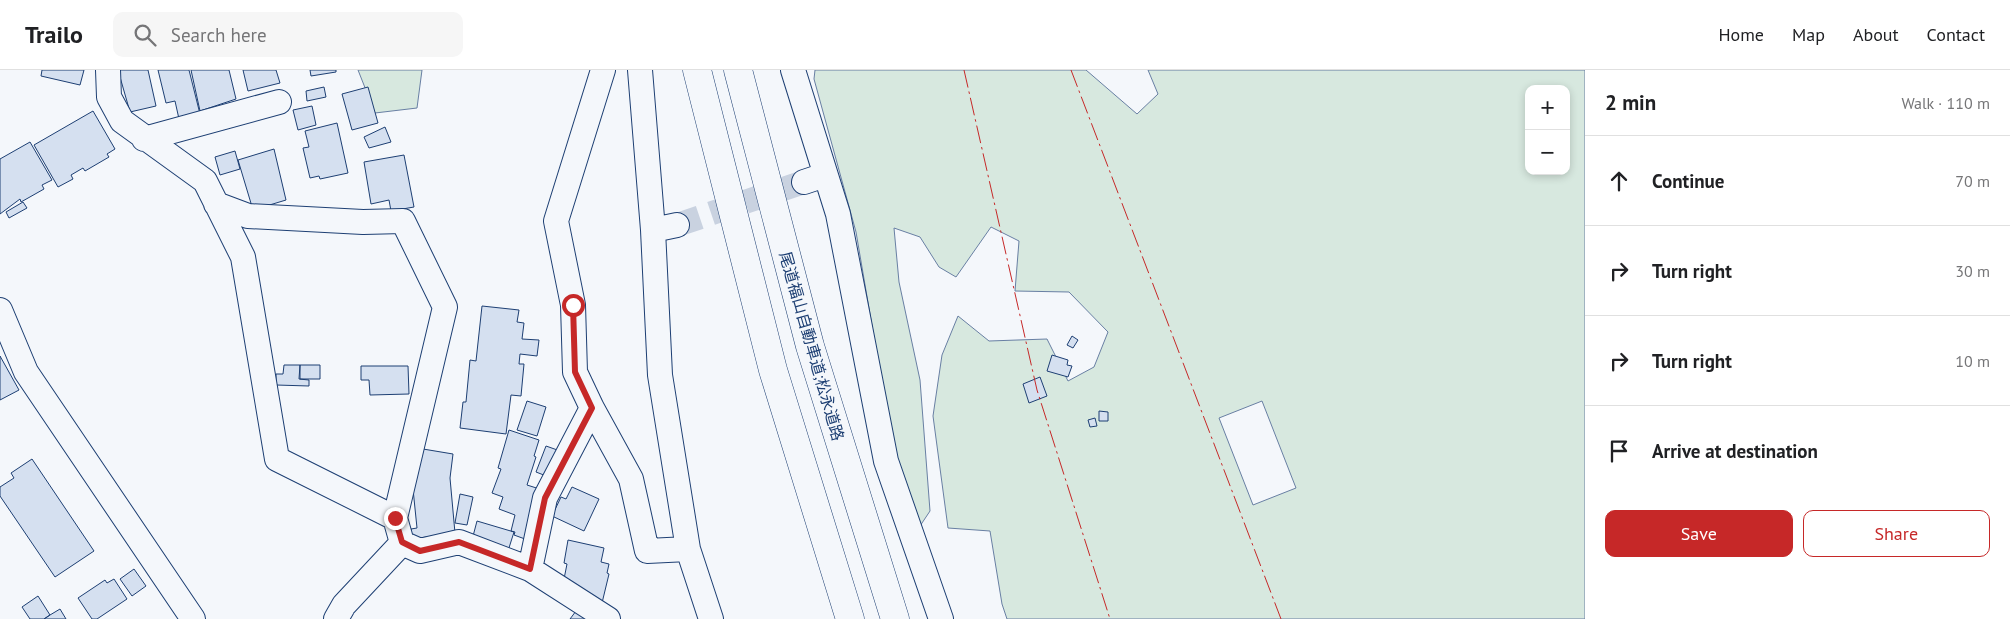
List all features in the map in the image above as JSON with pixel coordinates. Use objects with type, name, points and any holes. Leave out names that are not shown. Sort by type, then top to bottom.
[{"type":"highway","points":[[697,70],[773,370],[850,619]]},
{"type":"highway","name":"尾道福山自動車道;松永道路","points":[[738,70],[810,346],[894,619]]},
{"type":"street","points":[[108,70],[109,97],[122,121],[144,139],[205,181],[243,257],[277,459],[395,518]]},
{"type":"street","points":[[603,70],[556,221],[573,305],[575,372],[592,408],[631,478],[647,551],[688,549]]},
{"type":"street","points":[[640,70],[653,230],[660,376],[688,549],[711,619]]},
{"type":"street","points":[[793,70],[815,178],[838,214],[886,461],[941,619]]},
{"type":"street","points":[[144,139],[279,102]]},
{"type":"street","points":[[216,204],[248,216],[363,222],[403,221],[444,307],[395,518],[402,542],[420,551],[459,542],[530,569],[608,619]]},
{"type":"street","points":[[653,230],[677,225]]},
{"type":"street","points":[[0,310],[26,372],[193,619]]},
{"type":"street","points":[[530,569],[545,498],[592,408]]},
{"type":"street","points":[[336,619],[344,606],[402,542]]},
{"type":"shaded area","points":[[358,70],[422,70],[417,108],[375,113]]},
{"type":"shaded area","points":[[815,70],[1086,70],[1137,114],[1158,94],[1148,70],[1585,70],[1585,619],[1007,619],[1002,604],[990,531],[948,528],[933,416],[942,355],[958,316],[989,341],[1047,339],[1068,381],[1094,367],[1108,332],[1069,292],[1015,291],[1019,241],[991,227],[956,277],[939,267],[920,237],[894,228],[899,282],[920,380],[930,511],[920,526],[893,449],[856,232],[814,79]],"holes":[[[1262,401],[1296,488],[1253,505],[1219,418]]]},
{"type":"building","points":[[42,70],[84,70],[80,85],[41,76]]},
{"type":"building","points":[[118,70],[148,70],[156,106],[130,112]]},
{"type":"building","points":[[158,70],[189,70],[200,114],[179,119],[175,101],[166,103]]},
{"type":"building","points":[[191,70],[229,70],[236,99],[200,111]]},
{"type":"building","points":[[243,70],[276,70],[280,83],[248,91]]},
{"type":"building","points":[[310,70],[336,70],[336,72],[311,76]]},
{"type":"building","points":[[324,87],[326,97],[307,101],[306,91]]},
{"type":"building","points":[[368,87],[378,123],[352,130],[342,94]]},
{"type":"building","points":[[312,106],[316,125],[298,130],[293,110]]},
{"type":"building","points":[[93,111],[115,149],[107,154],[109,157],[85,171],[83,168],[71,175],[73,179],[58,187],[34,145]]},
{"type":"building","points":[[337,123],[348,173],[320,179],[319,176],[310,178],[303,148],[309,147],[305,131]]},
{"type":"building","points":[[385,127],[391,142],[369,148],[364,137]]},
{"type":"building","points":[[30,142],[52,180],[42,185],[44,189],[21,202],[20,199],[0,214],[0,159]]},
{"type":"building","points":[[274,149],[286,200],[253,210],[238,160]]},
{"type":"building","points":[[235,151],[240,169],[220,175],[215,157]]},
{"type":"building","points":[[404,155],[414,207],[391,211],[389,200],[371,204],[364,162]]},
{"type":"building","points":[[23,202],[27,208],[9,218],[6,212]]},
{"type":"building","points":[[482,306],[519,310],[517,322],[524,323],[522,339],[539,340],[537,356],[520,354],[519,364],[524,364],[521,396],[511,395],[506,434],[460,428],[463,402],[466,402],[470,360],[476,361]]},
{"type":"building","points":[[1072,336],[1078,340],[1073,348],[1067,345]]},
{"type":"building","points":[[1052,355],[1068,360],[1067,365],[1072,366],[1068,377],[1047,371]]},
{"type":"building","points":[[0,356],[19,390],[0,400]]},
{"type":"building","points":[[284,365],[300,365],[299,379],[309,380],[309,386],[276,385],[276,374],[283,374]]},
{"type":"building","points":[[300,365],[320,365],[320,379],[300,379]]},
{"type":"building","points":[[361,366],[408,366],[409,394],[370,395],[369,380],[361,380]]},
{"type":"building","points":[[1040,377],[1047,396],[1029,403],[1023,384]]},
{"type":"building","points":[[527,401],[546,407],[537,436],[517,430]]},
{"type":"building","points":[[1099,411],[1108,412],[1108,421],[1099,421]]},
{"type":"building","points":[[1095,418],[1097,426],[1090,427],[1088,420]]},
{"type":"building","points":[[509,430],[539,440],[527,485],[546,491],[525,539],[514,535],[515,532],[511,531],[515,515],[499,509],[503,497],[492,493],[501,469],[498,468]]},
{"type":"building","points":[[546,446],[563,452],[554,479],[536,472]]},
{"type":"building","points":[[423,449],[453,454],[450,478],[455,533],[412,539],[411,529],[417,528],[413,489]]},
{"type":"building","points":[[32,459],[94,551],[55,577],[0,496],[0,487],[14,478],[11,473]]},
{"type":"building","points":[[572,487],[599,499],[584,531],[552,516],[561,497],[566,499]]},
{"type":"building","points":[[460,494],[473,497],[467,525],[455,523]]},
{"type":"building","points":[[477,521],[514,532],[508,551],[472,540]]},
{"type":"building","points":[[568,540],[604,548],[601,562],[609,564],[607,573],[609,574],[602,603],[562,589],[567,564],[564,563]]},
{"type":"building","points":[[134,569],[146,586],[132,596],[120,579]]},
{"type":"building","points":[[114,579],[127,599],[97,619],[92,619],[78,598],[105,580],[107,583]]},
{"type":"building","points":[[38,596],[50,615],[44,619],[30,619],[22,607]]},
{"type":"building","points":[[60,609],[66,619],[44,619],[50,615]]},
{"type":"building","points":[[576,611],[589,619],[570,619]]},
{"type":"tunnel","points":[[677,225],[804,182]]},
{"type":"power","points":[[964,70],[1037,390],[1110,619]]},
{"type":"power","points":[[1071,70],[1281,619]]},
{"type":"route","points":[[395,518],[402,542],[420,551],[459,542],[530,569],[545,498],[592,408],[575,372],[573,305]]}]
